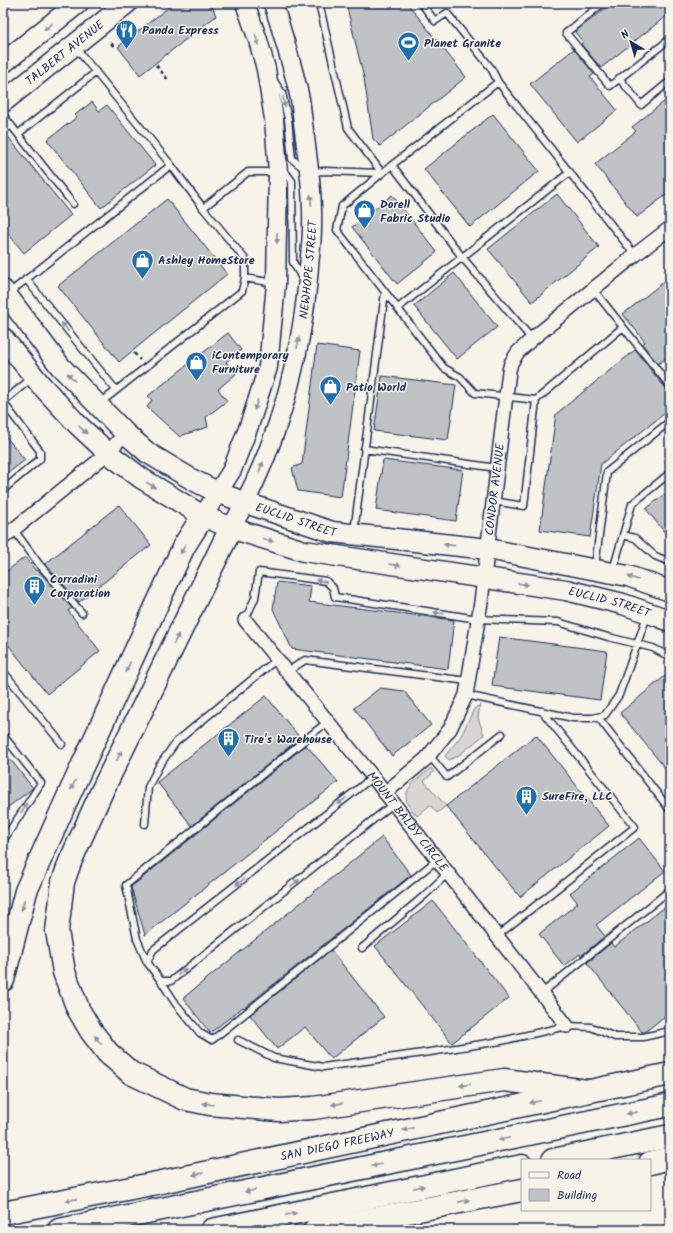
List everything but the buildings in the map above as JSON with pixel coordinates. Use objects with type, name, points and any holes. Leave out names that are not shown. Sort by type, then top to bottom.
[{"type":"highway","points":[[3,980],[26,891],[184,546],[203,516]]},
{"type":"highway","points":[[231,528],[102,791],[70,862],[63,882],[57,931],[64,972],[78,1009],[91,1031],[108,1053],[131,1073],[185,1099],[210,1104],[279,1110],[313,1108],[504,1080],[587,1092]]},
{"type":"highway","name":"SAN DIEGO FREEWAY","points":[[3,1213],[152,1184],[670,1074]]},
{"type":"highway","points":[[59,1230],[670,1105]]},
{"type":"highway","points":[[558,1159],[670,1136]]},
{"type":"highway","points":[[651,1163],[670,1158]]},
{"type":"highway","points":[[212,1230],[521,1166]]},
{"type":"highway","points":[[315,1230],[521,1190]]},
{"type":"main road","points":[[3,63],[78,3]]},
{"type":"main road","name":"TALBERT AVENUE","points":[[3,102],[127,3]]},
{"type":"main road","name":"EUCLID STREET","points":[[5,292],[60,366],[125,433],[148,453],[193,480],[217,492],[332,532],[488,549],[628,576],[670,591]]},
{"type":"main road","name":"EUCLID STREET","points":[[3,338],[34,376],[78,425],[108,453],[141,478],[203,516],[231,528],[304,551],[566,590],[623,604],[670,622]]},
{"type":"street","points":[[203,516],[232,470],[250,423],[268,367],[276,284],[278,172],[274,119],[266,69],[245,3]]},
{"type":"street","name":"NEWHOPE STREET","points":[[231,528],[255,484],[275,433],[288,392],[305,312],[312,228],[310,172],[300,100],[293,70],[273,3]]},
{"type":"street","name":"CONDOR AVENUE","points":[[385,793],[429,755],[450,729],[466,695],[488,549],[505,397],[511,362],[518,352],[532,339],[670,228]]},
{"type":"street","points":[[3,538],[108,453],[125,433]]},
{"type":"street","name":"MOUNT BALDY CIRCLE","points":[[245,620],[385,793],[567,1026]]},
{"type":"lane","points":[[319,3],[348,128],[382,173]]},
{"type":"lane","points":[[421,3],[435,21],[447,13],[491,68],[498,82],[635,255]]},
{"type":"lane","points":[[603,3],[566,33],[610,86],[669,41]]},
{"type":"lane","points":[[74,45],[245,259],[242,291],[98,404]]},
{"type":"lane","points":[[266,69],[282,92],[288,119],[292,159],[310,172],[325,171],[382,173]]},
{"type":"lane","points":[[18,134],[96,72]]},
{"type":"lane","points":[[620,78],[640,105],[670,81]]},
{"type":"lane","points":[[498,82],[342,206],[337,230],[444,368],[460,377],[474,393],[536,400]]},
{"type":"lane","points":[[3,115],[73,204]]},
{"type":"lane","points":[[3,131],[11,125]]},
{"type":"lane","points":[[5,292],[26,279],[171,165]]},
{"type":"lane","points":[[392,165],[462,256],[532,339]]},
{"type":"lane","points":[[203,208],[248,172],[278,172],[286,174],[292,180],[293,262],[307,289]]},
{"type":"lane","points":[[398,308],[570,172]]},
{"type":"lane","points":[[244,278],[276,284]]},
{"type":"lane","points":[[26,279],[116,390]]},
{"type":"lane","points":[[593,289],[670,386]]},
{"type":"lane","points":[[354,534],[385,292]]},
{"type":"lane","points":[[493,501],[524,506],[536,400],[623,327]]},
{"type":"lane","points":[[3,490],[40,459],[40,451],[3,402],[34,376]]},
{"type":"lane","points":[[603,571],[607,472],[670,421]]},
{"type":"lane","points":[[364,450],[497,468]]},
{"type":"lane","points":[[603,571],[623,535],[632,504],[670,473]]},
{"type":"lane","points":[[14,530],[39,564],[82,613]]},
{"type":"lane","points":[[623,535],[635,538],[655,556],[670,562]]},
{"type":"lane","points":[[245,620],[255,598],[259,572],[326,581],[333,588],[335,597],[478,619],[558,622],[653,648],[670,657]]},
{"type":"lane","points":[[466,695],[574,718],[593,718],[605,715],[620,695],[636,644],[648,613]]},
{"type":"lane","points":[[145,824],[148,787],[159,766],[176,742],[277,659]]},
{"type":"lane","points":[[287,672],[305,660],[468,681]]},
{"type":"lane","points":[[3,671],[62,744]]},
{"type":"lane","points":[[497,936],[636,827],[542,712]]},
{"type":"lane","points":[[598,717],[670,810]]},
{"type":"lane","points":[[328,722],[126,885],[137,939],[146,962],[176,1004],[200,1033],[212,1040],[437,860]]},
{"type":"lane","points":[[429,755],[447,777],[502,734]]},
{"type":"lane","points":[[3,735],[41,783],[3,841]]},
{"type":"lane","points":[[146,962],[154,950],[373,778]]},
{"type":"lane","points":[[161,981],[171,981],[393,804]]},
{"type":"lane","points":[[362,948],[425,896],[448,873]]},
{"type":"lane","points":[[542,993],[670,890]]},
{"type":"lane","points":[[238,1040],[274,1058],[323,1067],[501,1041],[567,1026],[591,1027],[615,1037],[643,1037],[670,1031]]},
{"type":"path","points":[[111,43],[115,48]]},
{"type":"path","points":[[156,64],[169,81]]},
{"type":"shaded area","points":[[480,705],[478,718],[484,735],[458,756],[449,760],[445,756],[461,736],[474,709]]},
{"type":"shaded area","points":[[431,768],[434,772],[424,781],[446,806],[437,813],[430,805],[417,816],[407,803],[407,792],[413,783]]},
{"type":"place","name":"Panda Express","points":[[126,50]]},
{"type":"place","name":"Planet Granite","points":[[408,62]]},
{"type":"place","name":"Dorell Fabric Studio","points":[[365,230]]},
{"type":"place","name":"Ashley HomeStore","points":[[143,280]]},
{"type":"place","name":"iContemporary Furniture","points":[[197,382]]},
{"type":"place","name":"Patio World","points":[[331,406]]},
{"type":"place","name":"Corradini Corporation","points":[[34,606]]},
{"type":"place","name":"Tire's Warehouse","points":[[228,758]]},
{"type":"place","name":"SureFire, LLC","points":[[527,816]]}]
